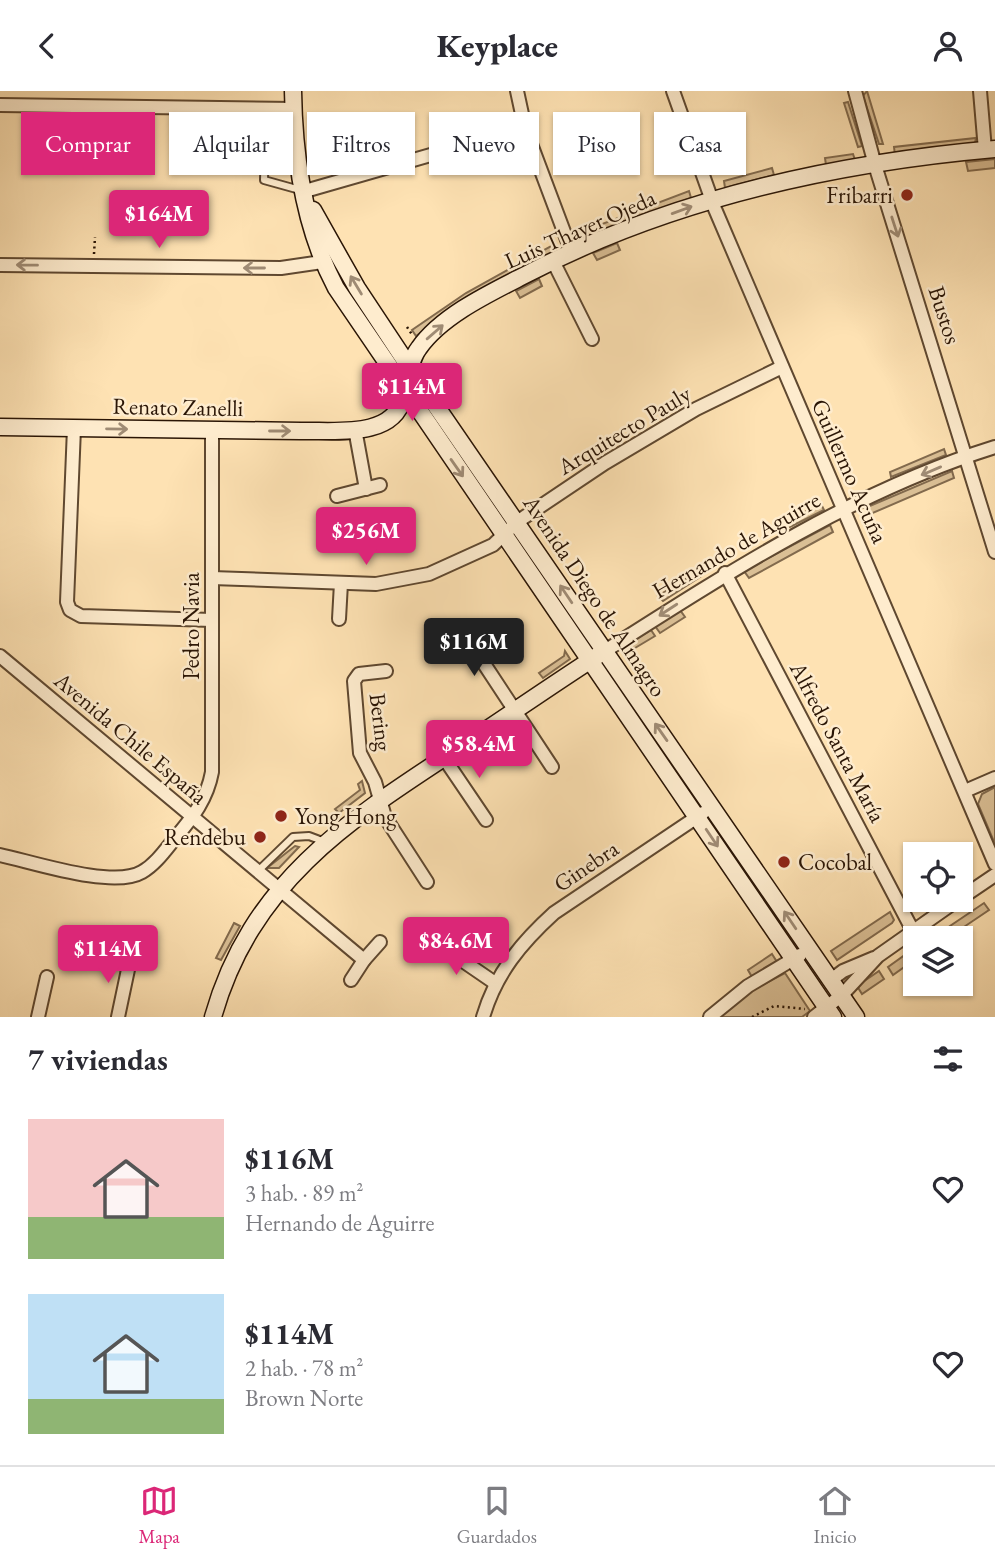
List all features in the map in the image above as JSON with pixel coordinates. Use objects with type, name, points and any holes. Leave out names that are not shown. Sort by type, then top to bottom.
[{"type":"street","name":"Avenida Diego de Almagro","points":[[293,91],[294,132],[313,239],[322,262],[405,391],[794,958],[821,1013]]},
{"type":"street","points":[[517,91],[522,112]]},
{"type":"street","name":"Guillermo Acuña","points":[[673,91],[711,199],[995,865]]},
{"type":"street","name":"Bustos","points":[[855,91],[875,165],[995,552]]},
{"type":"street","name":"Luis Thayer Ojeda","points":[[405,391],[410,368],[420,346],[439,328],[492,293],[572,253],[711,199],[773,184],[875,165],[990,149],[979,91]]},
{"type":"street","points":[[0,105],[293,109]]},
{"type":"street","points":[[305,193],[429,156]]},
{"type":"street","points":[[539,165],[572,253]]},
{"type":"street","name":"Avenida Diego de Almagro","points":[[305,193],[357,288],[410,368],[856,1017]]},
{"type":"street","points":[[553,261],[592,339]]},
{"type":"street","points":[[0,265],[281,268],[322,262]]},
{"type":"street","name":"Arquitecto Pauly","points":[[212,578],[376,584],[429,574],[462,561],[504,536],[517,522],[650,436],[782,367]]},
{"type":"street","points":[[394,417],[405,391]]},
{"type":"street","points":[[394,417],[412,413],[424,419]]},
{"type":"street","name":"Renato Zanelli","points":[[0,427],[355,429],[381,424],[394,417]]},
{"type":"street","points":[[74,428],[67,602],[70,610],[81,616],[212,620]]},
{"type":"street","points":[[355,429],[366,489]]},
{"type":"street","name":"Pedro Navia","points":[[0,855],[78,872],[126,877],[143,872],[193,817],[209,787],[212,772],[212,430]]},
{"type":"street","name":"Hernando de Aguirre","points":[[212,1017],[235,954],[275,895],[325,842],[380,800],[725,573],[844,509],[967,455],[995,447]]},
{"type":"street","points":[[337,496],[380,485]]},
{"type":"street","name":"Alfredo Santa María","points":[[725,573],[911,926]]},
{"type":"street","points":[[339,619],[341,583]]},
{"type":"street","points":[[471,644],[552,767]]},
{"type":"street","name":"Avenida Chile España","points":[[0,656],[193,817],[256,872],[275,895],[363,960]]},
{"type":"street","name":"Bering","points":[[380,800],[375,782],[360,753],[355,681],[359,674],[386,671]]},
{"type":"street","points":[[444,758],[486,820]]},
{"type":"street","points":[[965,790],[995,778]]},
{"type":"street","points":[[380,800],[385,817],[427,882]]},
{"type":"street","name":"Ginebra","points":[[483,1017],[495,983],[514,953],[554,913],[713,807]]},
{"type":"street","points":[[973,890],[995,875]]},
{"type":"street","name":"Hernando de Aguirre","points":[[220,1017],[243,954],[275,895]]},
{"type":"street","points":[[921,926],[941,912]]},
{"type":"street","points":[[447,939],[472,969],[495,983]]},
{"type":"street","points":[[831,980],[843,971],[878,956],[903,939]]},
{"type":"street","points":[[351,980],[363,960],[380,942]]},
{"type":"street","points":[[710,1017],[748,986],[809,949]]},
{"type":"street","points":[[821,1013],[842,995],[878,956]]},
{"type":"street","points":[[118,1017],[130,960]]},
{"type":"street","points":[[38,1017],[47,977]]},
{"type":"lane","points":[[294,132],[265,148],[264,180],[305,193]]},
{"type":"lane","points":[[256,872],[293,837],[309,837],[325,842]]},
{"type":"path","points":[[94,253],[95,237]]},
{"type":"path","points":[[400,328],[405,325],[413,337]]},
{"type":"path","points":[[752,1017],[774,1006],[821,1013]]},
{"type":"shaded area","points":[[867,91],[883,144],[879,144],[863,96]]},
{"type":"shaded area","points":[[848,102],[862,146],[858,147],[844,103]]},
{"type":"shaded area","points":[[976,138],[975,143],[895,155],[894,147]]},
{"type":"shaded area","points":[[853,154],[855,160],[826,165],[825,158]]},
{"type":"shaded area","points":[[995,159],[995,168],[968,171],[966,162]]},
{"type":"shaded area","points":[[772,168],[774,175],[725,188],[724,181]]},
{"type":"shaded area","points":[[689,191],[691,198],[584,239],[581,232]]},
{"type":"shaded area","points":[[617,243],[620,250],[597,260],[593,253]]},
{"type":"shaded area","points":[[553,245],[557,252],[455,308],[416,336],[412,330],[466,293]]},
{"type":"shaded area","points":[[539,279],[542,286],[520,298],[516,291]]},
{"type":"shaded area","points":[[944,449],[946,455],[891,477],[890,472]]},
{"type":"shaded area","points":[[952,471],[954,478],[868,515],[865,508]]},
{"type":"shaded area","points":[[821,504],[824,510],[790,527],[786,521]]},
{"type":"shaded area","points":[[830,525],[833,532],[749,578],[744,571]]},
{"type":"shaded area","points":[[697,572],[700,577],[663,601],[658,596]]},
{"type":"shaded area","points":[[680,610],[685,617],[660,633],[655,626]]},
{"type":"shaded area","points":[[651,630],[655,636],[630,651],[626,645]]},
{"type":"shaded area","points":[[565,651],[570,659],[543,678],[539,673],[564,656]]},
{"type":"shaded area","points":[[610,671],[702,806],[697,808],[608,673]]},
{"type":"shaded area","points":[[362,781],[365,793],[339,813],[335,809],[360,790],[358,784]]},
{"type":"shaded area","points":[[995,787],[995,844],[978,804],[982,794]]},
{"type":"shaded area","points":[[713,823],[794,937],[794,942],[790,943],[713,829]]},
{"type":"shaded area","points":[[295,846],[299,847],[279,868],[267,868]]},
{"type":"shaded area","points":[[984,903],[989,910],[965,926],[950,926],[973,912]]},
{"type":"shaded area","points":[[890,912],[894,920],[892,923],[837,960],[831,951]]},
{"type":"shaded area","points":[[234,923],[240,926],[221,960],[216,958]]},
{"type":"shaded area","points":[[772,954],[777,962],[752,977],[748,970]]},
{"type":"shaded area","points":[[903,956],[903,968],[893,975],[888,967]]},
{"type":"shaded area","points":[[879,971],[884,979],[862,994],[857,986]]},
{"type":"shaded area","points":[[785,973],[810,1011],[802,1017],[718,1017],[747,993]]},
{"type":"place","name":"Fribarri","points":[[907,195]]},
{"type":"place","name":"Yong Hong","points":[[281,816]]},
{"type":"place","name":"Rendebu","points":[[260,837]]},
{"type":"place","name":"Cocobal","points":[[784,862]]}]
